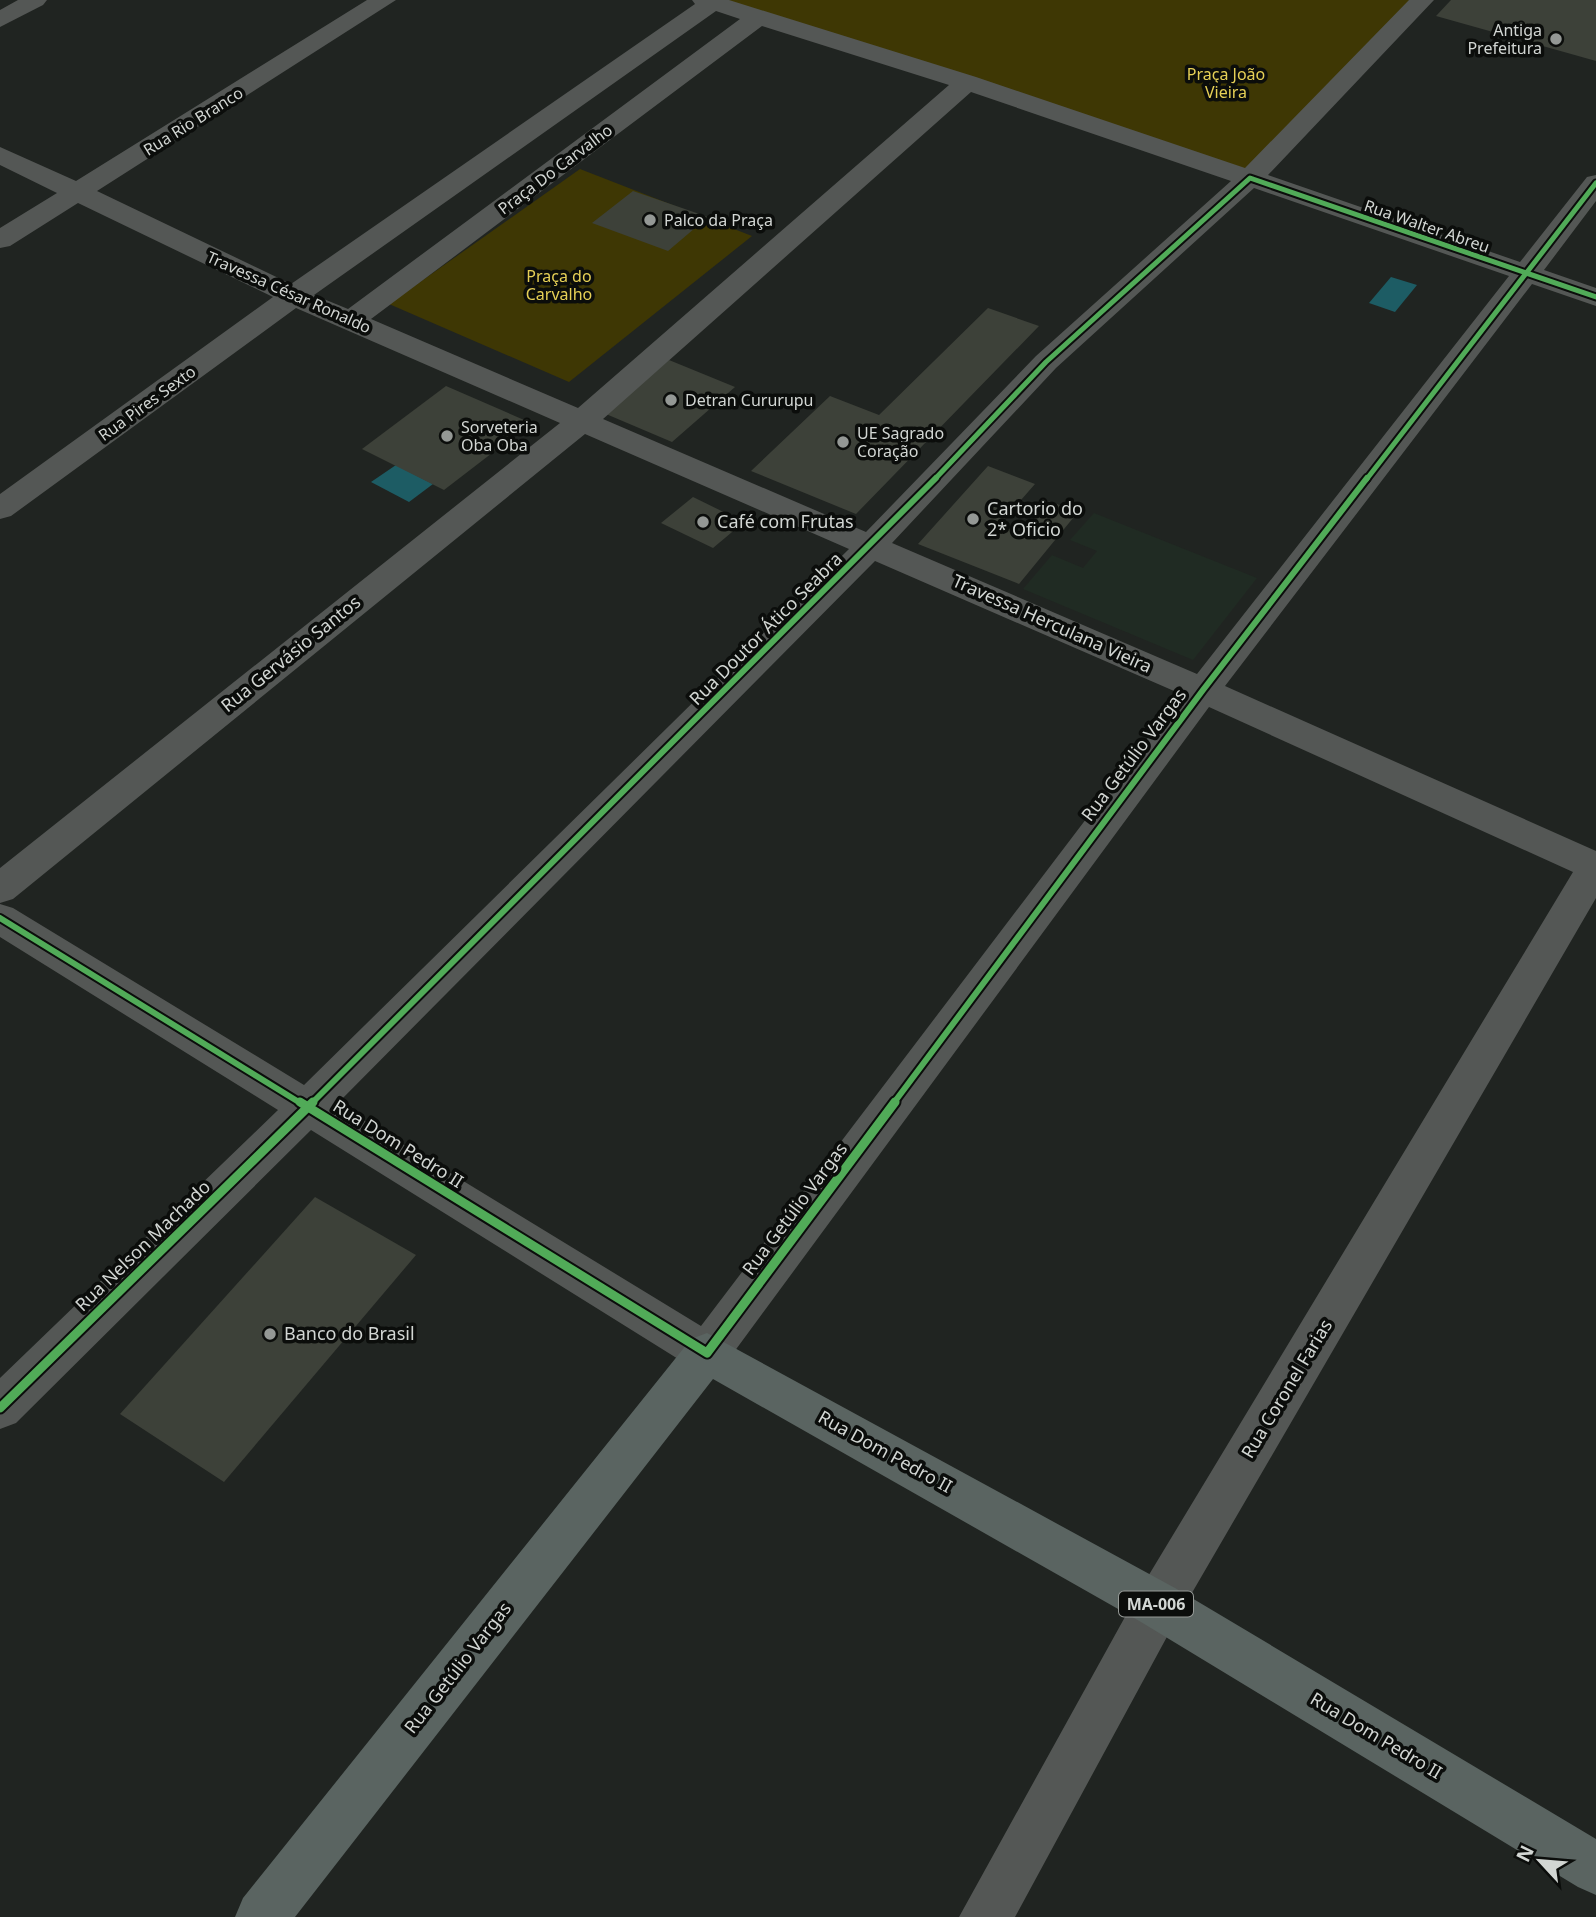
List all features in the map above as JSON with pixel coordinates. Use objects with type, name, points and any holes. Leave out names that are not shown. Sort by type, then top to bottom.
[{"type":"main road","name":"Rua Dom Pedro II","points":[[707,1353],[1158,1605],[1596,1869]]},
{"type":"main road","name":"Rua Getúlio Vargas","points":[[262,1917],[707,1353]]},
{"type":"street","points":[[0,20],[35,0]]},
{"type":"street","name":"Rua Rio Branco","points":[[0,240],[384,0]]},
{"type":"street","points":[[293,296],[708,1],[967,82],[1250,178],[1422,0]]},
{"type":"street","name":"Praça Do Carvalho","points":[[352,320],[758,17]]},
{"type":"street","points":[[583,419],[967,82]]},
{"type":"street","name":"Travessa César Ronaldo","points":[[0,155],[293,296],[583,419]]},
{"type":"street","name":"Rua Walter Abreu","points":[[1250,178],[1596,297]]},
{"type":"street","name":"Rua Doutor Ático Seabra","points":[[308,1107],[872,545],[1046,362],[1250,178]]},
{"type":"street","name":"Rua Getúlio Vargas","points":[[707,1353],[1203,690],[1596,183]]},
{"type":"street","name":"Rua Pires Sexto","points":[[0,509],[293,296]]},
{"type":"street","name":"Travessa Herculana Vieira","points":[[583,419],[1203,690],[1596,866]]},
{"type":"street","name":"Rua Gervásio Santos","points":[[0,889],[583,419]]},
{"type":"street","name":"Rua Coronel Farias","points":[[986,1917],[1158,1605],[1596,866]]},
{"type":"street","name":"Rua Dom Pedro II","points":[[0,918],[707,1353]]},
{"type":"street","name":"Rua Nelson Machado","points":[[0,1408],[308,1107]]},
{"type":"shaded area","points":[[1094,513],[1257,578],[1193,660],[1023,589],[1052,555],[1083,568],[1097,551],[1070,540]]},
{"type":"green space","name":"Praça João Vieira","points":[[704,0],[1422,0],[1250,178]]},
{"type":"green space","name":"Praça do Carvalho","points":[[580,169],[752,236],[569,382],[389,304]]},
{"type":"water","points":[[1391,277],[1417,285],[1395,312],[1369,303]]},
{"type":"water","points":[[396,465],[433,484],[409,502],[371,482]]},
{"type":"building","name":"Antiga Prefeitura","points":[[1451,0],[1596,0],[1596,61],[1436,16]]},
{"type":"building","name":"Palco da Praça","points":[[633,191],[708,217],[668,251],[592,223]]},
{"type":"building","points":[[988,308],[1039,326],[856,514],[751,471],[830,396],[879,415]]},
{"type":"building","name":"Detran Cururupu","points":[[669,360],[735,387],[672,442],[606,414]]},
{"type":"building","name":"Sorveteria Oba Oba","points":[[446,386],[531,423],[444,490],[362,449]]},
{"type":"building","name":"Cartorio do 2* Oficio","points":[[988,466],[1035,484],[999,525],[1021,534],[1049,501],[1078,512],[1019,584],[918,544]]},
{"type":"building","name":"Café com Frutas","points":[[693,497],[744,522],[713,548],[661,523]]},
{"type":"building","name":"Banco do Brasil","points":[[315,1197],[416,1255],[224,1482],[120,1414]]},
{"type":"cycle path","points":[[0,1408],[308,1107],[872,545],[1046,362],[1250,178],[1596,297]]},
{"type":"cycle path","points":[[0,918],[707,1353],[1203,690],[1596,183]]},
{"type":"place","name":"Antiga Prefeitura","points":[[1556,39]]},
{"type":"place","name":"Palco da Praça","points":[[650,220]]},
{"type":"place","name":"Detran Cururupu","points":[[671,400]]},
{"type":"place","name":"Sorveteria Oba Oba","points":[[447,436]]},
{"type":"place","name":"UE Sagrado Coração","points":[[843,442]]},
{"type":"place","name":"Cartorio do 2* Oficio","points":[[973,519]]},
{"type":"place","name":"Café com Frutas","points":[[703,522]]},
{"type":"place","name":"Banco do Brasil","points":[[270,1334]]}]
